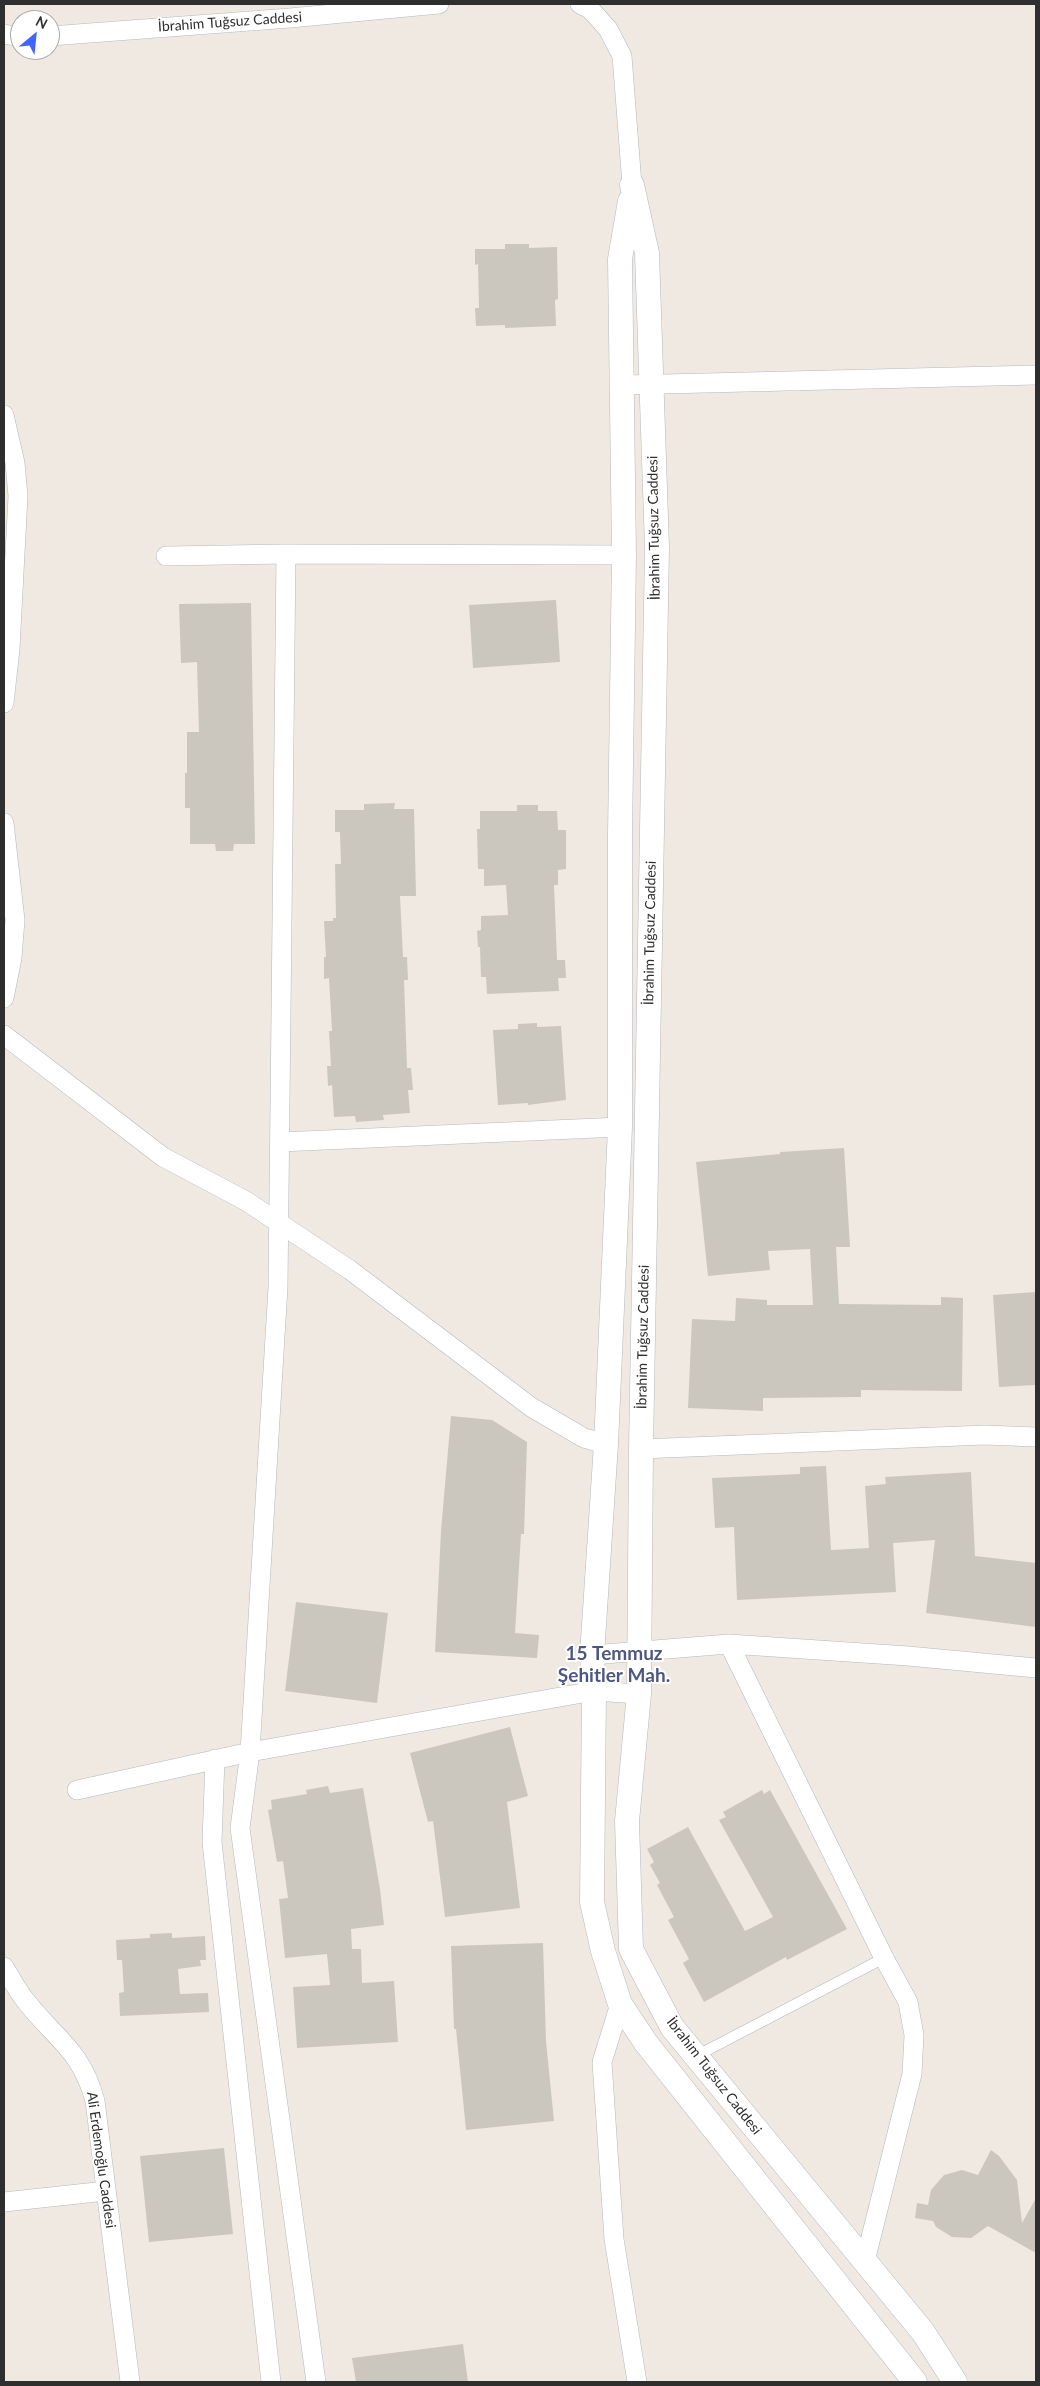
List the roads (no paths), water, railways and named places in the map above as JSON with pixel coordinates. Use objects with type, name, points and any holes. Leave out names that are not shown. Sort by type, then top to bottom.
[{"type":"street","name":"İbrahim Tuğsuz Caddesi","points":[[60,35],[290,18],[439,4]]},
{"type":"street","name":"İbrahim Tuğsuz Caddesi","points":[[580,4],[590,9],[608,29],[622,56],[632,185],[647,253],[656,548],[638,1651],[639,1694],[627,1821],[631,1949],[672,2027],[924,2332],[954,2382]]},
{"type":"street","name":"İbrahim Tuğsuz Caddesi","points":[[632,185],[620,258],[624,555],[620,835],[620,1127],[606,1444],[592,1655],[594,1691],[592,1902],[603,1951],[620,2004],[646,2043],[914,2382]]},
{"type":"street","points":[[623,384],[1036,374]]},
{"type":"street","points":[[4,415],[15,463],[18,496],[10,648],[4,703]]},
{"type":"street","points":[[286,554],[278,1297],[250,1752],[240,1828],[316,2382]]},
{"type":"street","points":[[166,556],[286,554],[624,555]]},
{"type":"street","points":[[4,823],[15,920],[12,958],[4,998]]},
{"type":"street","points":[[4,1034],[163,1157],[246,1201],[350,1270],[531,1407],[584,1438],[606,1444]]},
{"type":"street","points":[[280,1142],[620,1127]]},
{"type":"street","points":[[641,1450],[985,1435],[1036,1437]]},
{"type":"street","points":[[592,1655],[729,1644],[908,1656],[1036,1668]]},
{"type":"street","points":[[729,1644],[884,1958],[908,2002],[914,2035],[912,2074],[865,2261]]},
{"type":"street","points":[[77,1790],[250,1752],[594,1691],[639,1694]]},
{"type":"street","points":[[214,1759],[212,1842],[271,2382]]},
{"type":"street","name":"Ali Erdemoğlu Caddesi","points":[[4,1967],[25,2000],[79,2060],[89,2079],[95,2101],[130,2382]]},
{"type":"street","points":[[620,2004],[602,2062],[614,2239],[637,2382]]},
{"type":"street","points":[[4,2202],[106,2191]]},
{"type":"lane","points":[[696,2056],[884,1958]]},
{"type":"district","name":"15 Temmuz Şehitler Mah.","points":[[614,1665]]}]
